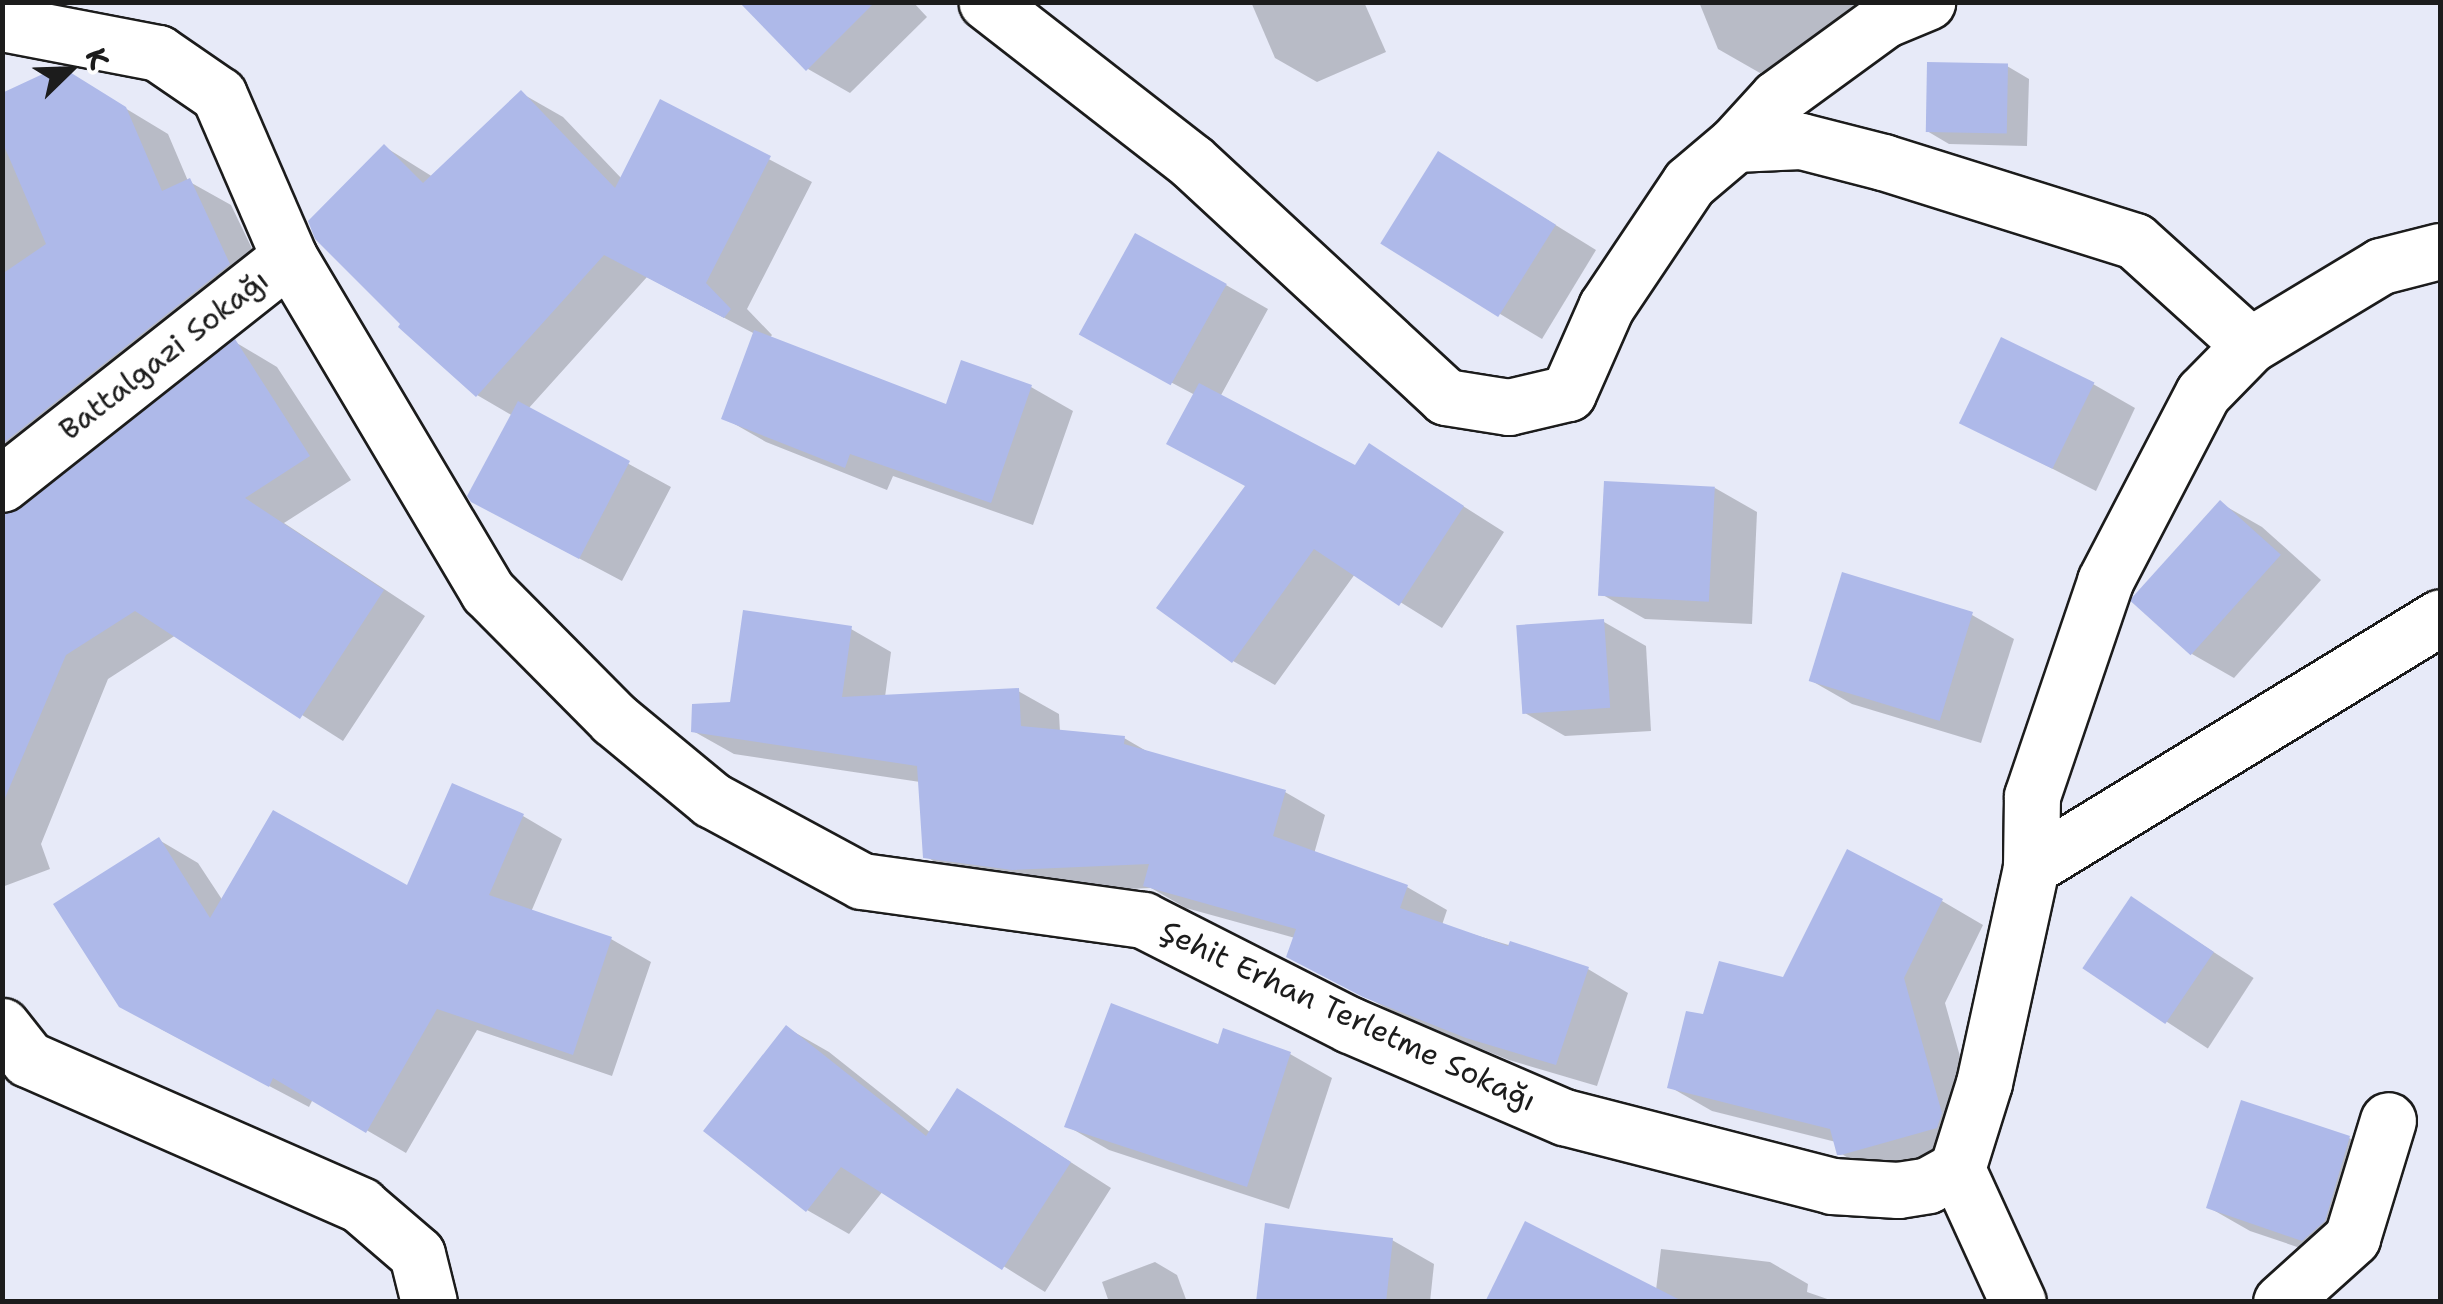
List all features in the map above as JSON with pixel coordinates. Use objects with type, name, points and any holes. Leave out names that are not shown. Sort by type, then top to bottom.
[{"type":"street","points":[[987,2],[1192,161],[1446,398],[1509,407],[1568,394],[1606,307],[1689,183],[1735,144],[1777,98],[1884,20],[1927,2]]},
{"type":"street","name":"Battalgazi Sokağı","points":[[2,23],[158,53],[219,96],[289,257],[2,484]]},
{"type":"street","points":[[1735,144],[1801,141],[1884,162],[2135,240],[2250,345]]},
{"type":"street","points":[[2018,1302],[1957,1170],[1984,1083],[2032,867],[2032,796],[2106,580],[2203,393],[2250,345],[2381,266],[2440,252]]},
{"type":"street","name":"Şehit Erhan Terletme Sokağı","points":[[289,257],[488,592],[614,719],[712,800],[862,881],[1143,920],[1350,1025],[1564,1116],[1832,1186],[1898,1190],[1928,1185],[1957,1170]]},
{"type":"street","points":[[2032,867],[2440,618]]},
{"type":"street","points":[[2,1026],[28,1059],[360,1205],[417,1254],[430,1302]]},
{"type":"street","points":[[2281,1302],[2352,1238],[2388,1120]]},
{"type":"building","points":[[739,2],[875,2],[806,71]]},
{"type":"building","points":[[1927,62],[2008,63],[2007,133],[1926,132]]},
{"type":"building","points":[[60,66],[126,107],[162,191],[190,178],[230,264],[2,444],[2,274],[46,244],[2,141],[2,93]]},
{"type":"building","points":[[521,90],[615,188],[660,99],[771,156],[706,283],[731,309],[724,318],[604,255],[476,397],[398,327],[400,324],[315,239],[308,221],[384,144],[423,183]]},
{"type":"building","points":[[1438,151],[1556,225],[1498,317],[1380,243]]},
{"type":"building","points":[[1135,233],[1227,284],[1171,385],[1079,334]]},
{"type":"building","points":[[754,330],[946,404],[961,360],[1032,385],[991,503],[850,454],[845,468],[721,419]]},
{"type":"building","points":[[2001,337],[2094,383],[2052,469],[1959,423]]},
{"type":"building","points":[[235,339],[310,456],[245,498],[384,590],[300,719],[135,611],[66,655],[2,805],[2,515],[21,508]]},
{"type":"building","points":[[1199,383],[1355,465],[1369,443],[1464,506],[1399,606],[1314,549],[1232,663],[1156,608],[1245,486],[1166,444]]},
{"type":"building","points":[[518,401],[630,461],[579,559],[471,502],[467,496]]},
{"type":"building","points":[[1604,481],[1715,487],[1709,602],[1598,596]]},
{"type":"building","points":[[2220,500],[2281,555],[2191,655],[2130,600]]},
{"type":"building","points":[[1842,572],[1973,612],[1940,721],[1809,681]]},
{"type":"building","points":[[743,610],[852,626],[842,697],[1019,688],[1021,726],[1125,736],[1124,744],[1286,790],[1273,836],[1408,885],[1400,908],[1508,946],[1510,941],[1589,967],[1556,1065],[1466,1038],[1363,997],[1286,957],[1296,929],[1143,886],[1149,864],[1012,870],[923,858],[917,766],[691,732],[692,704],[730,702]]},
{"type":"building","points":[[1604,619],[1610,708],[1522,714],[1516,625]]},
{"type":"building","points":[[452,783],[524,814],[489,895],[612,937],[573,1055],[437,1009],[366,1133],[273,1078],[269,1087],[119,1007],[53,904],[159,837],[210,918],[273,810],[407,885]]},
{"type":"building","points":[[1847,849],[1943,899],[1904,978],[1942,1113],[1937,1128],[1837,1155],[1830,1129],[1667,1088],[1686,1011],[1703,1014],[1719,961],[1783,977]]},
{"type":"building","points":[[2131,896],[2214,952],[2165,1024],[2082,968]]},
{"type":"building","points":[[1111,1003],[1218,1044],[1223,1028],[1291,1052],[1247,1187],[1064,1127]]},
{"type":"building","points":[[786,1025],[926,1136],[957,1088],[1071,1162],[1002,1270],[841,1167],[806,1212],[703,1131]]},
{"type":"building","points":[[2241,1100],[2350,1136],[2325,1221],[2302,1241],[2206,1208]]},
{"type":"building","points":[[1525,1221],[1684,1302],[1485,1302]]},
{"type":"building","points":[[1265,1223],[1393,1238],[1386,1302],[1256,1302]]}]
